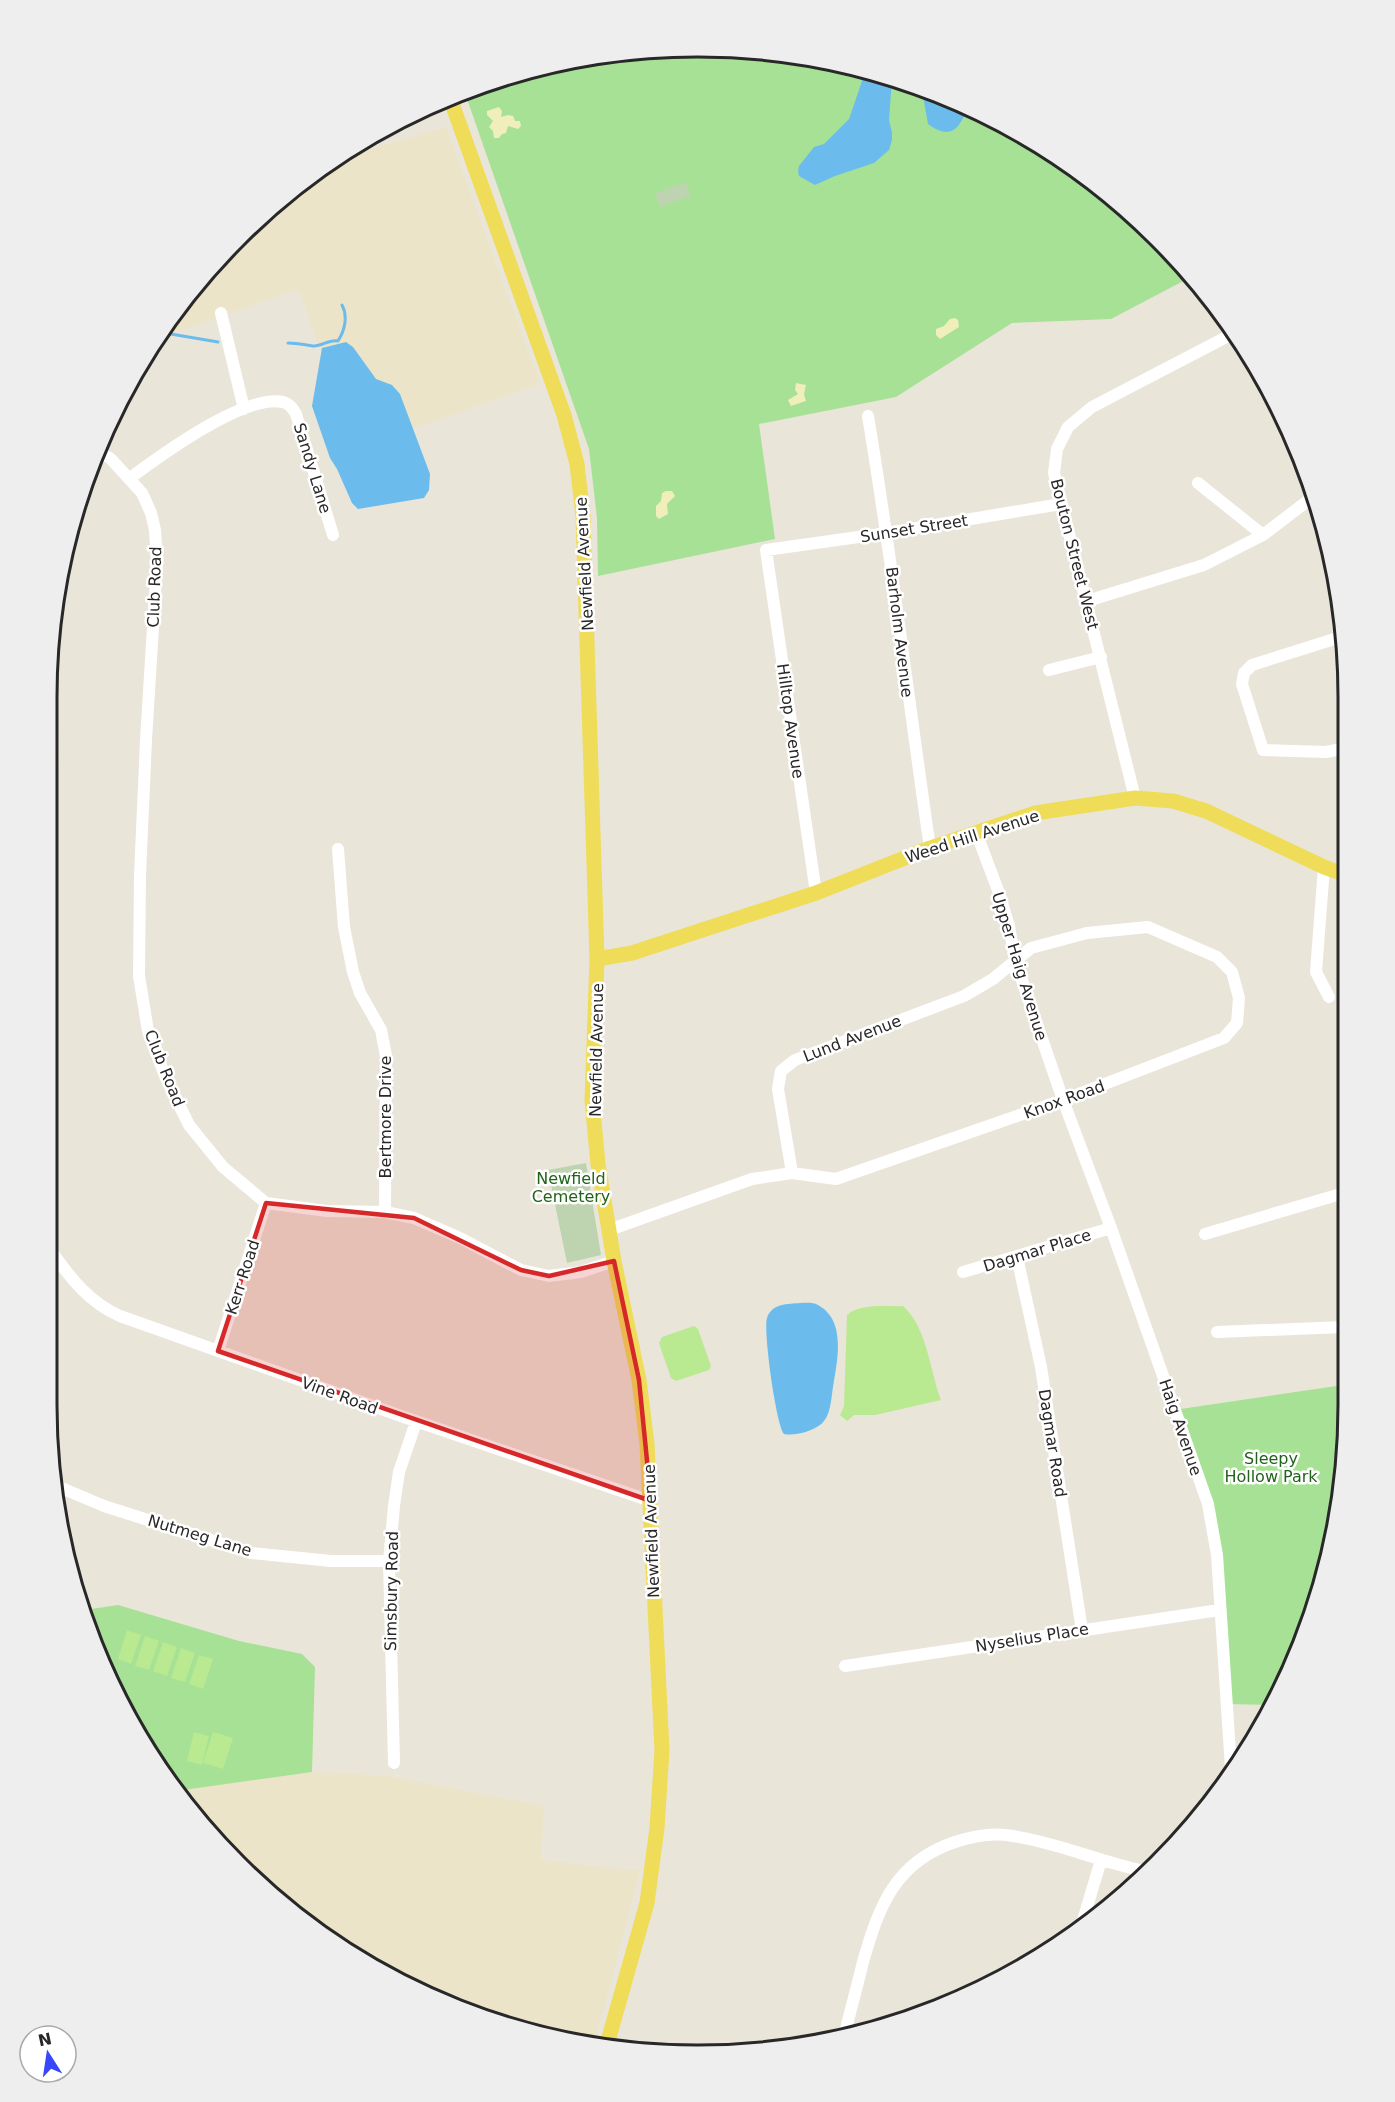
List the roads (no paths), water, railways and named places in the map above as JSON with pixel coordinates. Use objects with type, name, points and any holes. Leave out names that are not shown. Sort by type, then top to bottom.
[{"type":"main road","name":"Newfield Avenue","points":[[453,106],[564,415],[577,464],[583,516],[597,959],[592,1100],[598,1164],[614,1261],[639,1380],[647,1444],[662,1750],[657,1828],[647,1903],[609,2039]]},
{"type":"main road","name":"Weed Hill Avenue","points":[[597,959],[632,953],[816,892],[930,848],[1035,813],[1135,798],[1173,801],[1206,811],[1338,872]]},
{"type":"street","points":[[221,313],[244,409]]},
{"type":"street","name":"Bouton Street West","points":[[1135,798],[1054,473],[1057,449],[1068,427],[1092,407],[1226,337]]},
{"type":"street","name":"Sandy Lane","points":[[130,478],[194,433],[244,409],[272,402],[284,402],[291,406],[296,414],[333,535]]},
{"type":"street","name":"Barholm Avenue","points":[[868,416],[887,532],[930,848]]},
{"type":"street","name":"Club Road","points":[[105,455],[130,478],[142,493],[151,513],[155,530],[157,562],[140,875],[139,976],[148,1031],[165,1076],[189,1125],[223,1167],[266,1203]]},
{"type":"street","points":[[1198,483],[1263,535]]},
{"type":"street","points":[[1087,601],[1204,565],[1263,535],[1307,501]]},
{"type":"street","name":"Sunset Street","points":[[766,550],[1061,504]]},
{"type":"street","name":"Hilltop Avenue","points":[[766,550],[816,892]]},
{"type":"street","points":[[1335,639],[1252,665],[1244,673],[1242,684],[1263,750],[1326,752],[1338,750]]},
{"type":"street","points":[[1049,670],[1101,657]]},
{"type":"street","name":"Upper Haig Avenue","points":[[976,832],[999,893],[1009,926],[1015,960],[1063,1100]]},
{"type":"street","name":"Bertmore Drive","points":[[338,849],[344,927],[353,972],[360,993],[381,1030],[386,1056],[385,1212]]},
{"type":"street","points":[[1324,867],[1316,972],[1329,997]]},
{"type":"street","name":"Knox Road","points":[[609,1230],[752,1179],[792,1173],[836,1179],[1063,1100],[1224,1038],[1237,1023],[1239,998],[1232,972],[1217,957],[1148,927],[1087,933],[1031,948],[1015,960]]},
{"type":"street","name":"Lund Avenue","points":[[792,1173],[778,1089],[781,1071],[795,1060],[964,996],[993,979],[1015,960]]},
{"type":"street","name":"Haig Avenue","points":[[1063,1100],[1111,1228],[1208,1504],[1217,1555],[1230,1759]]},
{"type":"street","points":[[1205,1234],[1338,1195]]},
{"type":"street","points":[[266,1203],[327,1211],[385,1212],[414,1218],[460,1238],[521,1270],[549,1276],[581,1272],[614,1261]]},
{"type":"street","name":"Kerr Road","points":[[218,1351],[266,1203]]},
{"type":"street","name":"Dagmar Place","points":[[963,1272],[1111,1228]]},
{"type":"street","name":"Dagmar Road","points":[[1017,1257],[1041,1367],[1082,1630]]},
{"type":"street","name":"Vine Road","points":[[57,1259],[75,1284],[105,1310],[160,1332],[416,1422],[651,1501]]},
{"type":"street","points":[[1217,1332],[1338,1327]]},
{"type":"street","name":"Simsbury Road","points":[[394,1763],[389,1561],[399,1472],[416,1422]]},
{"type":"street","name":"Nutmeg Lane","points":[[62,1488],[104,1506],[251,1553],[331,1561],[389,1561]]},
{"type":"street","name":"Nyselius Place","points":[[845,1665],[1219,1610]]},
{"type":"street","points":[[847,2027],[873,1926],[882,1904],[909,1869],[924,1856],[944,1846],[969,1838],[1000,1835],[1030,1839],[1137,1869]]},
{"type":"street","points":[[1085,1915],[1101,1860]]},
{"type":"water","points":[[862,79],[891,87],[889,120],[892,140],[889,150],[874,163],[815,185],[799,176],[799,166],[814,147],[824,144],[849,119]]},
{"type":"water","points":[[923,99],[964,115],[957,127],[948,132],[928,124]]},
{"type":"water","points":[[346,342],[353,347],[376,379],[392,385],[400,394],[430,474],[429,490],[424,498],[358,509],[352,503],[330,458],[312,406],[322,348]]},
{"type":"water","points":[[816,1304],[827,1312],[837,1331],[838,1354],[831,1402],[824,1422],[820,1425],[798,1434],[784,1434],[774,1396],[767,1318],[773,1309],[781,1305]]},
{"type":"waterway","points":[[288,343],[316,346],[338,341],[345,323],[342,305]]},
{"type":"waterway","points":[[171,334],[218,342]]},
{"type":"park label","name":"Newfield Cemetery","points":[[571,1187]]},
{"type":"park label","name":"Sleepy Hollow Park","points":[[1271,1467]]}]
